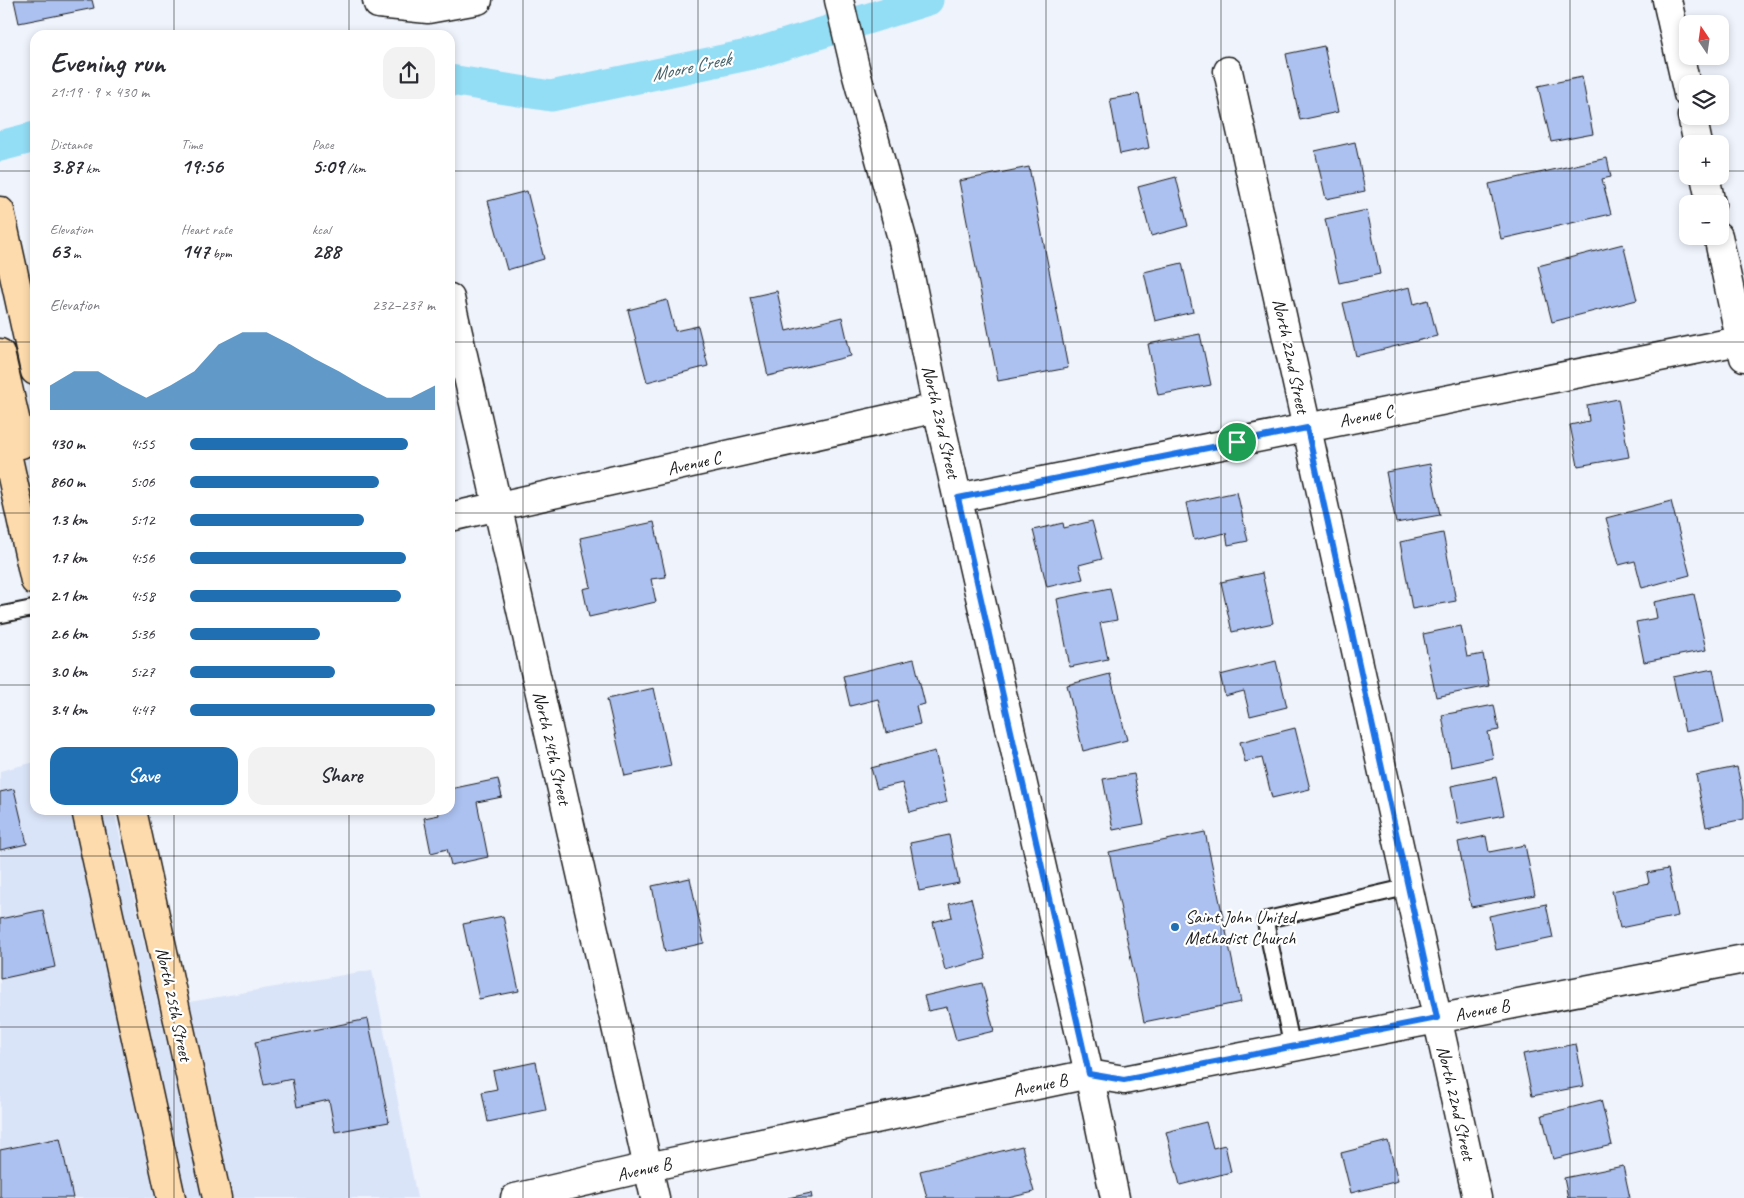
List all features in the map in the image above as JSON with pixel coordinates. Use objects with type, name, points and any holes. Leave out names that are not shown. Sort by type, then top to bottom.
[{"type":"main road","points":[[0,211],[30,348]]},
{"type":"main road","points":[[0,353],[30,485]]},
{"type":"main road","points":[[0,422],[30,559]]},
{"type":"main road","points":[[87,815],[171,1198]]},
{"type":"main road","name":"North 25th Street","points":[[133,815],[217,1198]]},
{"type":"street","points":[[377,2],[428,9],[478,0]]},
{"type":"street","name":"North 23rd Street","points":[[839,0],[857,76],[902,242],[937,408],[1089,1074],[1115,1198]]},
{"type":"street","points":[[1668,0],[1684,75]]},
{"type":"street","name":"North 22nd Street","points":[[1228,71],[1477,1198]]},
{"type":"street","points":[[1720,245],[1743,346]]},
{"type":"street","name":"North 24th Street","points":[[455,320],[655,1198]]},
{"type":"street","name":"Avenue C","points":[[958,498],[1307,428],[1743,346]]},
{"type":"street","name":"Avenue C","points":[[455,516],[937,408]]},
{"type":"street","name":"Avenue B","points":[[515,1198],[648,1167],[1089,1074],[1124,1080],[1744,959]]},
{"type":"lane","points":[[0,615],[30,609]]},
{"type":"lane","points":[[1292,1046],[1265,920],[1408,887]]},
{"type":"shaded area","points":[[30,763],[30,815],[71,815],[155,1198],[0,1198],[0,771]]},
{"type":"shaded area","points":[[102,815],[115,815],[202,1198],[187,1198]]},
{"type":"shaded area","points":[[372,970],[417,1198],[233,1198],[190,1002]]},
{"type":"building","points":[[14,0],[92,0],[94,8],[19,23]]},
{"type":"building","points":[[1324,46],[1338,112],[1300,120],[1286,54]]},
{"type":"building","points":[[1582,77],[1593,134],[1551,142],[1538,86]]},
{"type":"building","points":[[1139,94],[1149,148],[1120,154],[1110,99]]},
{"type":"building","points":[[1355,142],[1365,191],[1326,199],[1315,151]]},
{"type":"building","points":[[1607,158],[1611,177],[1602,179],[1611,214],[1501,239],[1489,184]]},
{"type":"building","points":[[1029,167],[1068,368],[998,381],[959,181]]},
{"type":"building","points":[[1176,177],[1188,226],[1151,236],[1138,187]]},
{"type":"building","points":[[527,191],[544,259],[507,270],[488,201]]},
{"type":"building","points":[[1367,210],[1380,274],[1339,283],[1325,219]]},
{"type":"building","points":[[1623,244],[1637,300],[1552,322],[1538,266]]},
{"type":"building","points":[[1182,263],[1193,312],[1155,321],[1144,272]]},
{"type":"building","points":[[1410,287],[1414,304],[1428,300],[1437,336],[1356,356],[1343,303]]},
{"type":"building","points":[[777,291],[786,331],[842,317],[851,356],[768,376],[750,297]]},
{"type":"building","points":[[667,300],[675,331],[698,326],[708,366],[647,382],[628,310]]},
{"type":"building","points":[[1200,334],[1211,385],[1158,395],[1148,344]]},
{"type":"building","points":[[1618,399],[1629,457],[1578,466],[1570,425],[1589,421],[1587,405]]},
{"type":"building","points":[[1430,464],[1440,515],[1396,523],[1386,472]]},
{"type":"building","points":[[1237,492],[1248,541],[1228,545],[1226,533],[1194,540],[1186,503]]},
{"type":"building","points":[[1671,501],[1690,575],[1642,588],[1635,561],[1619,565],[1606,518]]},
{"type":"building","points":[[1092,521],[1102,559],[1079,565],[1083,579],[1047,587],[1033,530],[1063,523],[1064,528]]},
{"type":"building","points":[[654,522],[666,577],[651,579],[656,602],[589,617],[583,589],[591,587],[580,538]]},
{"type":"building","points":[[1443,533],[1456,601],[1412,609],[1400,542]]},
{"type":"building","points":[[1262,573],[1273,623],[1232,632],[1221,582]]},
{"type":"building","points":[[1110,588],[1117,620],[1100,623],[1108,659],[1070,667],[1057,599]]},
{"type":"building","points":[[1694,594],[1706,650],[1644,662],[1636,622],[1657,618],[1654,602]]},
{"type":"building","points":[[1461,626],[1467,657],[1483,654],[1489,686],[1436,697],[1423,634]]},
{"type":"building","points":[[914,659],[925,704],[916,706],[920,724],[886,733],[878,699],[850,706],[843,676]]},
{"type":"building","points":[[1276,661],[1287,707],[1250,716],[1244,691],[1225,696],[1220,675]]},
{"type":"building","points":[[1713,669],[1724,723],[1685,732],[1673,677]]},
{"type":"building","points":[[1110,674],[1127,740],[1083,751],[1067,685]]},
{"type":"building","points":[[654,688],[671,766],[625,776],[607,699]]},
{"type":"building","points":[[1494,705],[1499,730],[1488,732],[1493,758],[1451,767],[1442,715]]},
{"type":"building","points":[[1295,728],[1310,789],[1272,798],[1262,758],[1245,762],[1240,742]]},
{"type":"building","points":[[935,751],[947,802],[910,812],[902,783],[877,789],[871,768]]},
{"type":"building","points":[[1737,767],[1744,800],[1744,819],[1706,827],[1696,775]]},
{"type":"building","points":[[1134,774],[1144,824],[1113,830],[1103,779]]},
{"type":"building","points":[[1496,777],[1504,815],[1458,824],[1451,786]]},
{"type":"building","points":[[498,779],[502,797],[477,802],[488,857],[451,865],[447,849],[431,853],[424,818],[439,815],[455,815],[455,788]]},
{"type":"building","points":[[14,789],[27,844],[0,850],[0,792]]},
{"type":"building","name":"Saint John United Methodist Church","points":[[1205,832],[1241,1002],[1144,1022],[1109,852]]},
{"type":"building","points":[[949,835],[959,883],[919,891],[910,843]]},
{"type":"building","points":[[1486,836],[1489,852],[1525,845],[1535,895],[1471,907],[1458,842]]},
{"type":"building","points":[[1668,869],[1678,916],[1620,928],[1612,891],[1649,883],[1647,873]]},
{"type":"building","points":[[690,878],[704,943],[665,952],[652,886]]},
{"type":"building","points":[[971,898],[986,959],[945,970],[933,922],[952,917],[949,904]]},
{"type":"building","points":[[1546,904],[1553,938],[1496,950],[1489,916]]},
{"type":"building","points":[[43,910],[55,967],[0,979],[0,919]]},
{"type":"building","points":[[503,916],[519,991],[479,999],[463,924]]},
{"type":"building","points":[[982,983],[994,1031],[956,1040],[947,1007],[928,1011],[924,996]]},
{"type":"building","points":[[368,1019],[389,1122],[335,1132],[329,1100],[297,1107],[292,1079],[264,1085],[255,1042]]},
{"type":"building","points":[[1576,1044],[1584,1086],[1532,1096],[1523,1054]]},
{"type":"building","points":[[536,1062],[546,1110],[488,1122],[482,1092],[497,1089],[493,1071]]},
{"type":"building","points":[[1601,1100],[1612,1145],[1553,1159],[1542,1115]]},
{"type":"building","points":[[1206,1122],[1213,1148],[1225,1145],[1231,1172],[1180,1185],[1166,1132]]},
{"type":"building","points":[[60,1138],[73,1198],[0,1198],[0,1150]]},
{"type":"building","points":[[1388,1141],[1398,1181],[1351,1193],[1341,1153]]},
{"type":"building","points":[[1022,1146],[1034,1192],[1008,1198],[927,1198],[920,1171]]},
{"type":"building","points":[[1623,1166],[1630,1198],[1568,1198],[1564,1178]]},
{"type":"building","points":[[811,1193],[812,1198],[788,1198]]},
{"type":"waterway","name":"Moore Creek","points":[[455,81],[551,96],[757,53],[928,0]]},
{"type":"waterway","name":"Moore Creek","points":[[0,146],[30,138]]},
{"type":"place","name":"Saint John United Methodist Church","points":[[1175,927]]},
{"type":"route","points":[[1307,428],[1437,1018],[1124,1080],[1089,1074],[958,498],[1237,442],[1307,428]]}]
